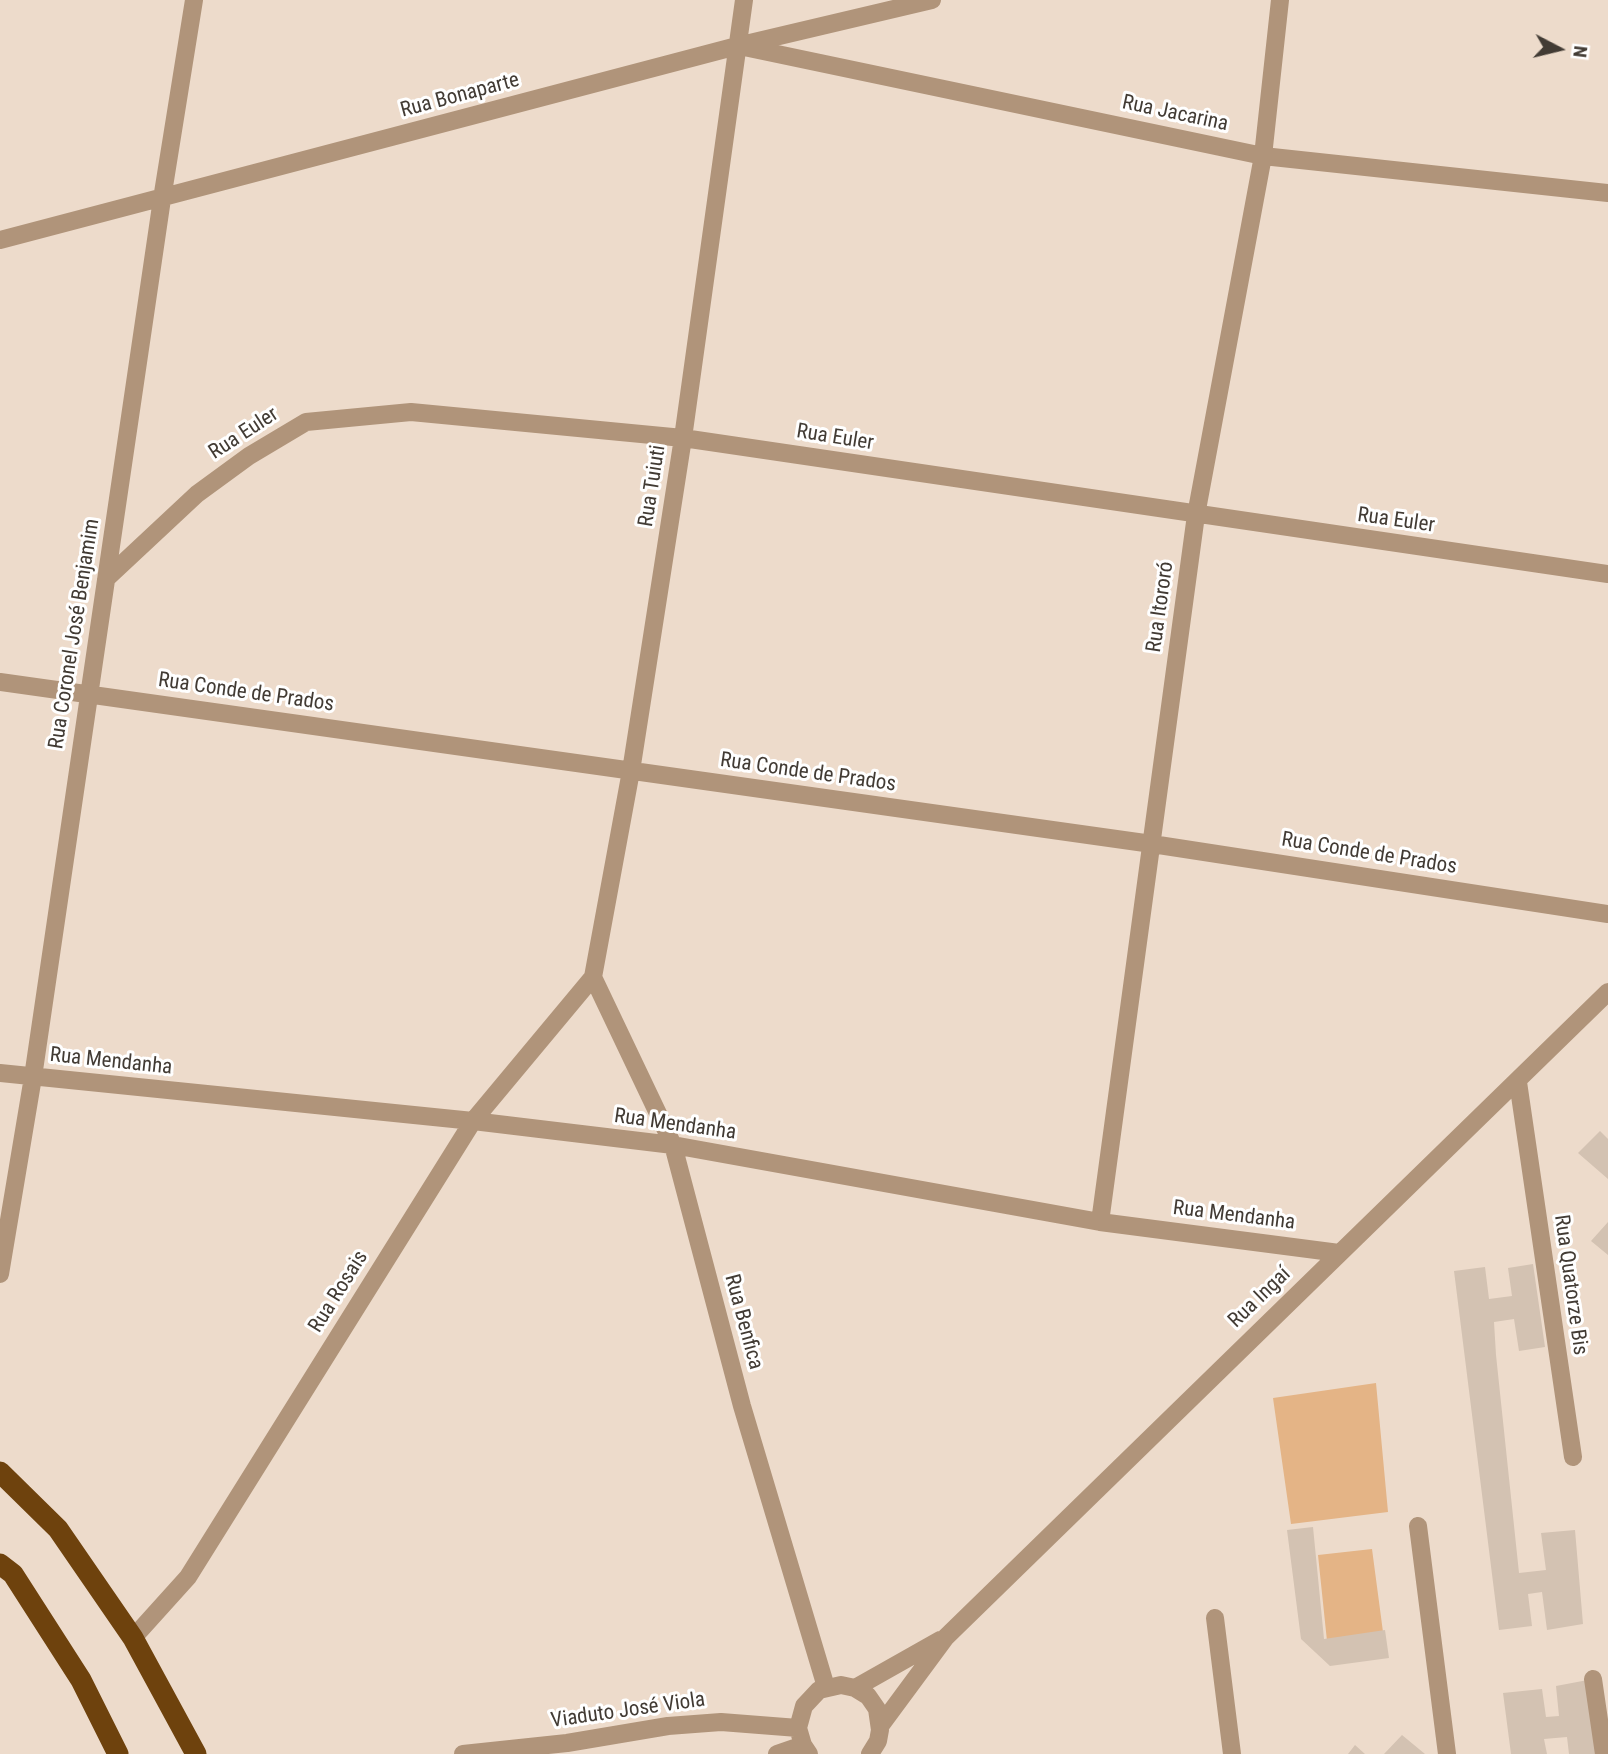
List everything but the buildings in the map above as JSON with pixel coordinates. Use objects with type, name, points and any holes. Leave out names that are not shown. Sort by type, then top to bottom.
[{"type":"highway","points":[[0,1472],[58,1529],[133,1638],[196,1754]]},
{"type":"highway","points":[[0,1564],[13,1574],[81,1680],[118,1754]]},
{"type":"street","name":"Rua Coronel José Benjamim","points":[[0,1274],[7,1192],[33,1077],[162,199],[194,0]]},
{"type":"street","name":"Rua Tuiuti","points":[[593,977],[631,771],[683,438],[744,0]]},
{"type":"street","name":"Rua Bonaparte","points":[[0,240],[737,46],[932,0]]},
{"type":"street","name":"Rua Itororó","points":[[1100,1222],[1196,515],[1263,156],[1280,0]]},
{"type":"street","name":"Rua Jacarina","points":[[737,46],[1263,156],[1608,193]]},
{"type":"street","name":"Rua Euler","points":[[106,579],[197,494],[249,456],[306,422],[411,412],[683,438],[1608,574]]},
{"type":"street","name":"Rua Conde de Prados","points":[[0,682],[1152,844],[1608,914]]},
{"type":"street","name":"Rua Rosais","points":[[133,1638],[188,1577],[473,1121],[593,977]]},
{"type":"street","name":"Rua Benfica","points":[[593,977],[673,1145],[741,1406],[826,1687]]},
{"type":"street","name":"Rua Ingaí","points":[[870,1754],[878,1741],[881,1725],[946,1637],[1608,992]]},
{"type":"street","name":"Rua Mendanha","points":[[0,1073],[473,1121],[673,1145],[1100,1222],[1339,1253]]},
{"type":"street","name":"Rua Quatorze Bis","points":[[1518,1082],[1573,1457]]},
{"type":"street","points":[[1418,1526],[1447,1754]]},
{"type":"street","points":[[1215,1618],[1232,1754]]},
{"type":"street","name":"Rua Ingaí","points":[[855,1688],[946,1637]]},
{"type":"street","points":[[1594,1679],[1604,1754]]},
{"type":"street","points":[[777,1754],[803,1742],[804,1706],[810,1697],[826,1687],[841,1685],[855,1688],[868,1696],[877,1709],[881,1725]]},
{"type":"street","name":"Viaduto José Viola","points":[[463,1754],[567,1744],[668,1726],[721,1722],[803,1742]]},
{"type":"shaded area","points":[[1376,1383],[1388,1512],[1291,1524],[1273,1398]]},
{"type":"shaded area","points":[[1372,1549],[1383,1632],[1327,1641],[1318,1555]]}]
